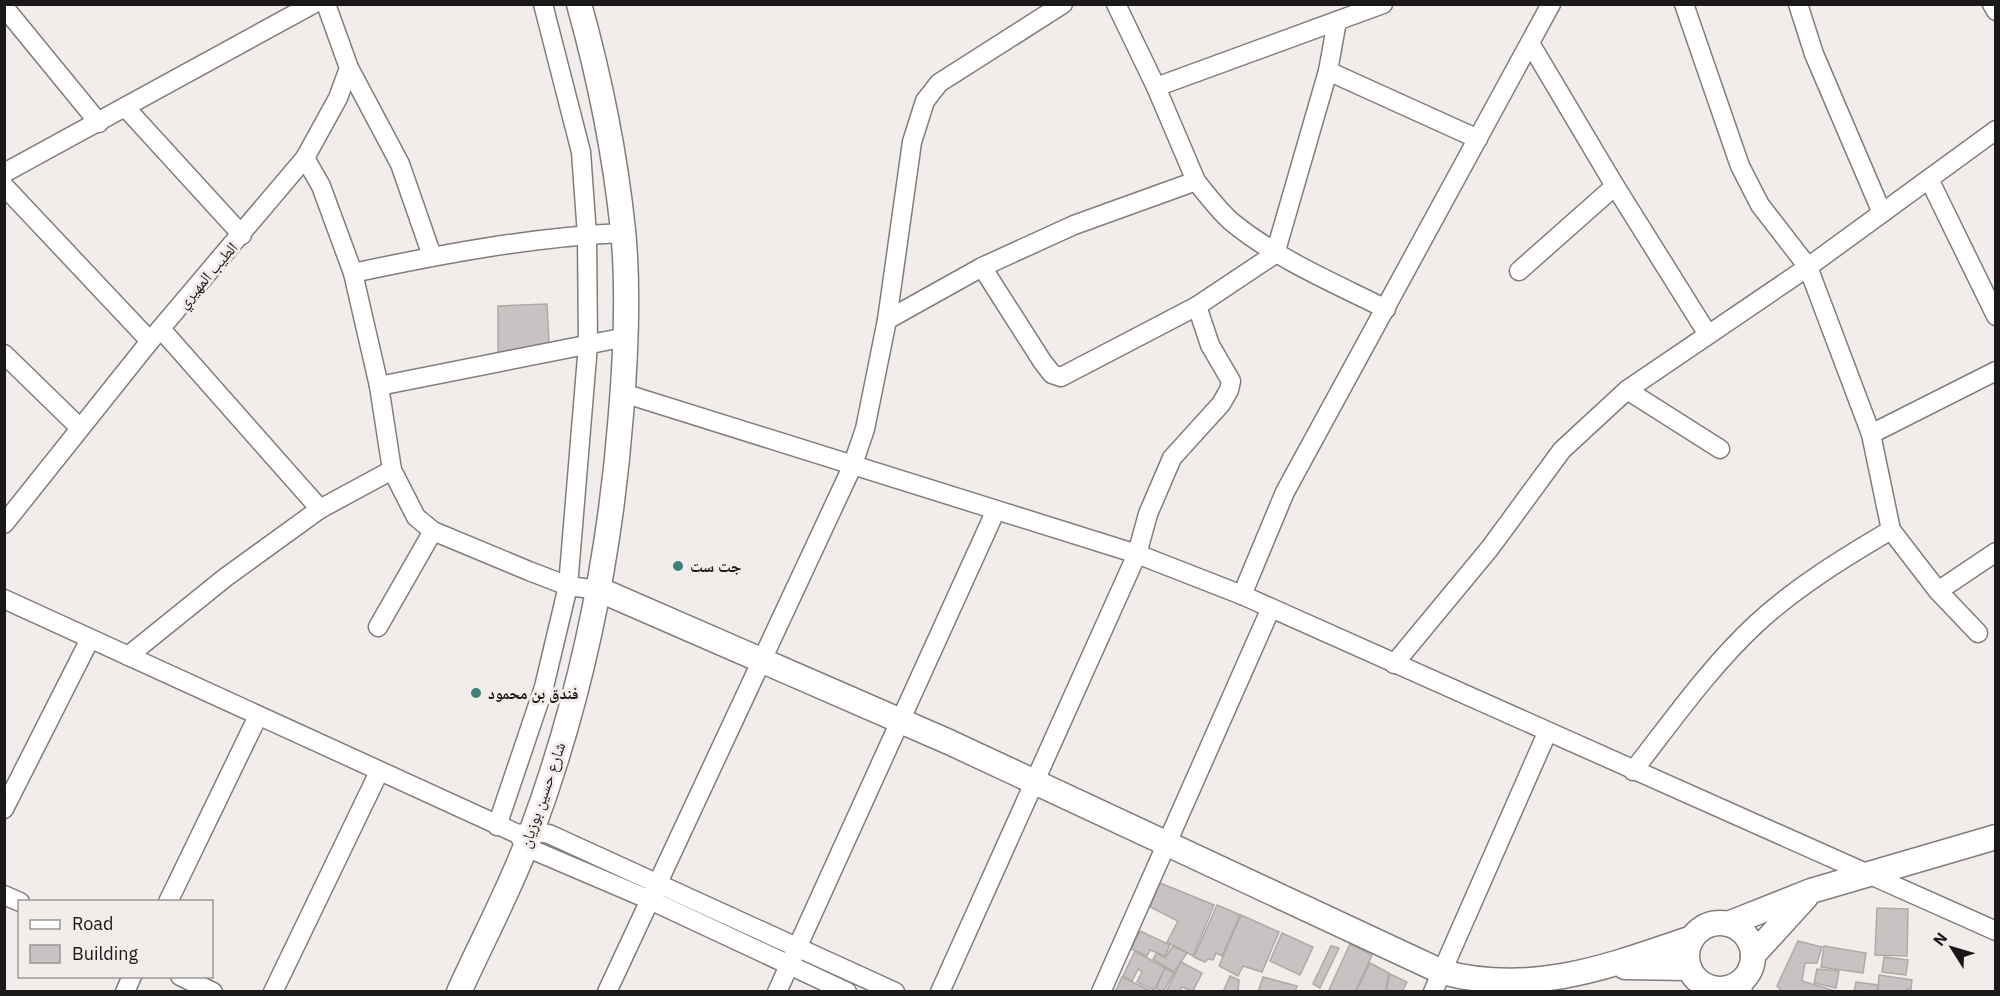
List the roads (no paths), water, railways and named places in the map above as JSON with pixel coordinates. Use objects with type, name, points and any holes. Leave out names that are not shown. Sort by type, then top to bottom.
[{"type":"main road","name":"شارع حسين بوزيان","points":[[459,992],[525,837],[573,702],[600,590],[615,487],[626,337],[623,233],[613,148],[594,58],[579,4]]},
{"type":"main road","points":[[600,590],[949,742],[1167,844],[1437,982],[1493,986],[1578,975],[1692,938],[1708,926],[1728,924],[1811,891],[1995,837]]},
{"type":"main road","points":[[1692,938],[1686,958],[1689,969],[1701,984],[1711,990],[1731,987],[1747,974],[1811,891]]},
{"type":"main road","points":[[1728,924],[1745,936],[1747,974]]},
{"type":"main road","points":[[1610,966],[1689,969]]},
{"type":"street","points":[[4,173],[313,4]]},
{"type":"street","points":[[326,4],[349,68],[400,164],[432,256]]},
{"type":"street","points":[[497,826],[544,687],[568,586],[588,345],[587,235],[581,152],[543,4]]},
{"type":"street","points":[[607,992],[852,467],[865,429],[887,320],[912,142],[925,101],[939,83],[1063,4]]},
{"type":"street","points":[[1116,4],[1156,87],[1196,181],[1232,222],[1275,254],[1386,309]]},
{"type":"street","points":[[1156,87],[1346,14],[1383,4]]},
{"type":"street","points":[[1242,595],[1285,492],[1551,4]]},
{"type":"street","points":[[1684,4],[1740,166],[1760,205],[1808,267],[1871,434],[1891,530],[1938,591],[1978,633]]},
{"type":"street","points":[[1798,4],[1814,54],[1882,213]]},
{"type":"street","points":[[1992,4],[1995,11]]},
{"type":"street","points":[[4,7],[99,123]]},
{"type":"street","points":[[982,267],[1042,361],[1056,377],[1067,375],[1197,306],[1275,254],[1346,14]]},
{"type":"street","points":[[1530,43],[1615,186],[1707,333]]},
{"type":"street","name":"الطيب المهيري","points":[[4,524],[156,335],[305,158],[338,98],[349,68]]},
{"type":"street","points":[[1328,71],[1478,139]]},
{"type":"street","points":[[126,107],[242,235]]},
{"type":"street","points":[[1394,664],[1490,548],[1562,450],[1627,390],[1707,333],[1808,267],[1995,130]]},
{"type":"street","points":[[305,158],[321,186],[353,273],[379,386],[392,470],[416,517],[434,531],[568,586],[600,590]]},
{"type":"street","points":[[1929,179],[1995,316]]},
{"type":"street","points":[[887,320],[982,267],[1074,225],[1196,181]]},
{"type":"street","points":[[4,186],[156,335],[320,509]]},
{"type":"street","points":[[1519,271],[1615,186]]},
{"type":"street","points":[[353,273],[432,256],[587,235],[623,233]]},
{"type":"street","points":[[940,992],[1137,554],[1148,514],[1172,458],[1221,404],[1229,390],[1231,381],[1210,345],[1197,306]]},
{"type":"street","points":[[379,386],[626,337]]},
{"type":"street","points":[[4,354],[80,428]]},
{"type":"street","points":[[1871,434],[1995,371]]},
{"type":"street","points":[[1627,390],[1720,449]]},
{"type":"street","points":[[622,393],[852,467],[1137,554],[1242,595],[1995,931]]},
{"type":"street","points":[[128,656],[226,578],[320,509],[392,470]]},
{"type":"street","points":[[777,992],[996,510]]},
{"type":"street","points":[[1633,771],[1729,651],[1758,623],[1847,556],[1891,530]]},
{"type":"street","points":[[378,627],[434,531]]},
{"type":"street","points":[[1938,591],[1995,552]]},
{"type":"street","points":[[4,599],[525,837],[650,900],[847,992]]},
{"type":"street","points":[[1101,992],[1271,608]]},
{"type":"street","points":[[4,809],[90,639]]},
{"type":"street","points":[[169,900],[258,716]]},
{"type":"street","points":[[1437,982],[1547,733]]},
{"type":"street","points":[[273,992],[380,772]]},
{"type":"street","points":[[525,837],[549,834],[895,992]]},
{"type":"street","points":[[125,992],[131,978]]},
{"type":"street","points":[[184,978],[213,992]]},
{"type":"place","name":"جت ست","points":[[678,566]]},
{"type":"place","name":"فندق بن محمود","points":[[476,693]]}]
